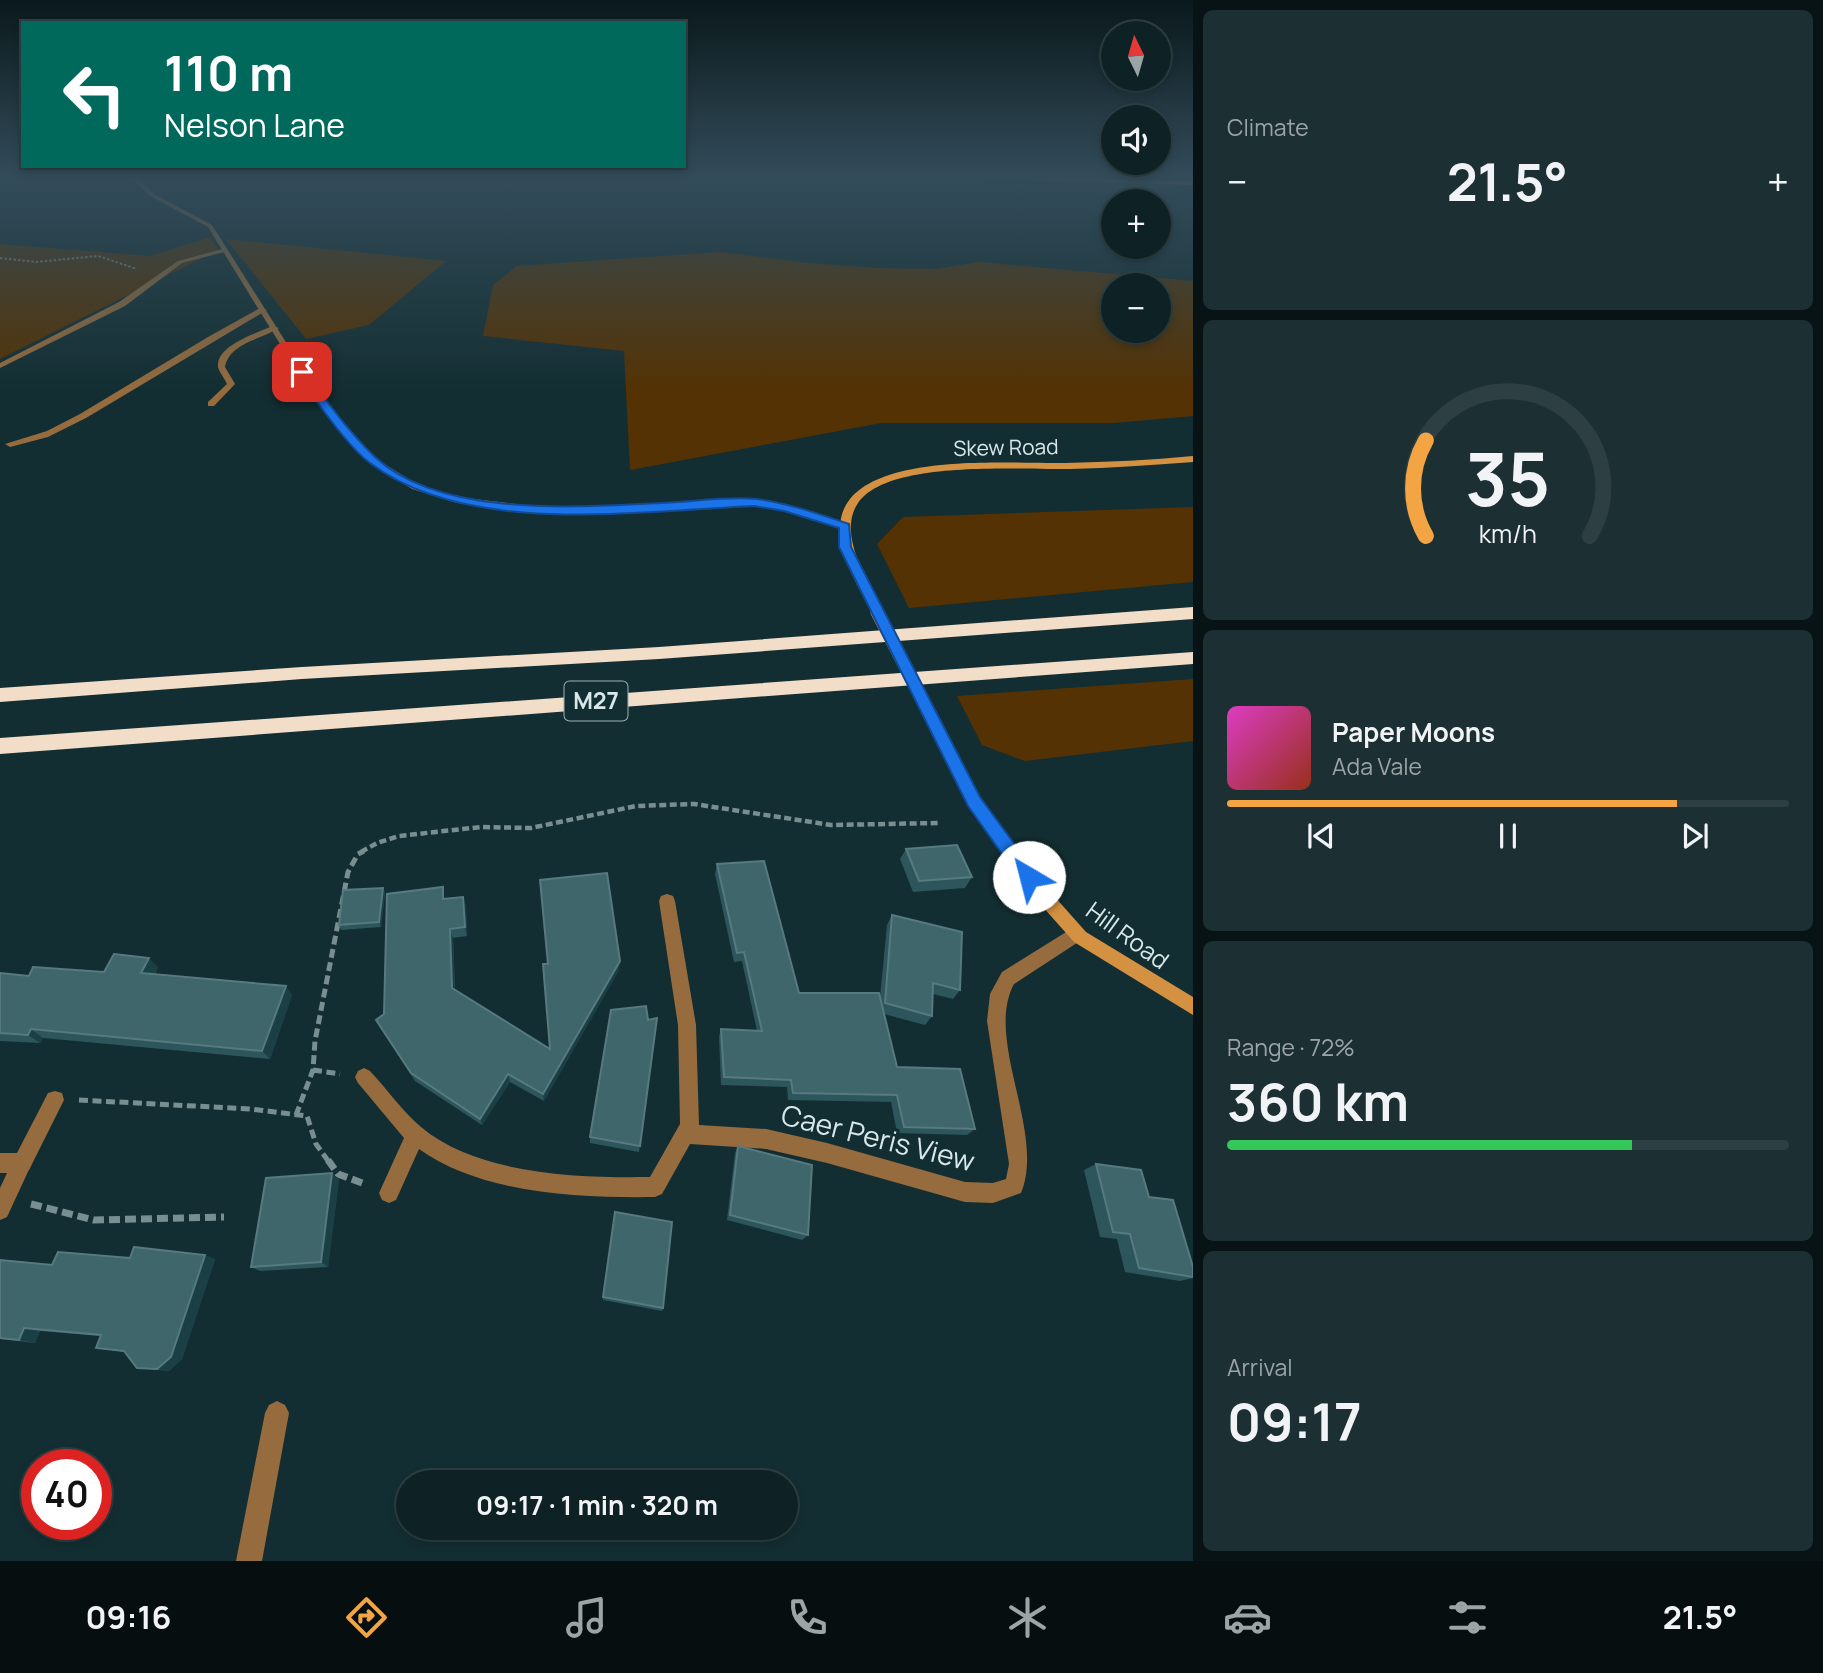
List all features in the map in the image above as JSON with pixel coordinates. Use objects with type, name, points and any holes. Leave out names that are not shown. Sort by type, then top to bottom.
[{"type":"highway","name":"M27","points":[[0,695],[302,673],[673,652],[1193,613]]},
{"type":"highway","name":"M27","points":[[0,746],[1193,658]]},
{"type":"street","points":[[0,366],[122,304],[180,262],[226,250],[316,394],[372,460],[415,487],[457,500],[556,512],[754,502],[786,508],[845,526]]},
{"type":"street","points":[[9,444],[54,431],[141,382],[225,329],[263,310]]},
{"type":"street","points":[[211,404],[231,384],[221,367],[223,357],[231,350],[275,328]]},
{"type":"street","name":"Skew Road","points":[[845,526],[853,501],[879,484],[910,473],[953,467],[1139,465],[1193,459]]},
{"type":"street","name":"Hill Road","points":[[845,526],[845,547],[863,585],[974,801],[986,819],[1040,892],[1077,934],[1168,994],[1193,1007]]},
{"type":"street","points":[[364,1077],[415,1135],[461,1163],[510,1175],[621,1188],[655,1187],[690,1126],[687,1025],[667,901]]},
{"type":"street","name":"Caer Peris View","points":[[685,1133],[766,1139],[827,1153],[965,1192],[993,1193],[1014,1185],[1019,1164],[996,1021],[999,995],[1009,978],[1077,934]]},
{"type":"street","points":[[3,1204],[55,1100]]},
{"type":"street","points":[[389,1193],[415,1135]]},
{"type":"street","points":[[0,1163],[22,1163]]},
{"type":"street","points":[[249,1561],[277,1413]]},
{"type":"path","points":[[0,260],[34,262],[98,256],[143,271]]},
{"type":"path","points":[[296,1115],[313,1070],[315,1041],[348,872],[358,854],[377,844],[399,836],[427,831],[531,828],[636,806],[694,804],[831,825],[939,823]]},
{"type":"path","points":[[55,1100],[146,1102],[307,1116],[316,1144],[338,1174],[389,1193]]},
{"type":"path","points":[[3,1204],[94,1220],[224,1217]]},
{"type":"shaded area","points":[[0,248],[48,248],[150,256],[176,248],[218,250],[0,359]]},
{"type":"shaded area","points":[[233,248],[314,248],[446,261],[369,325],[306,339]]},
{"type":"shaded area","points":[[721,252],[807,263],[877,268],[935,269],[979,262],[1103,273],[1101,343],[1171,343],[1171,279],[1193,281],[1193,416],[1114,423],[881,423],[630,470],[624,351],[483,336],[493,285],[517,266]]},
{"type":"shaded area","points":[[1193,507],[1193,582],[909,608],[877,544],[903,517]]},
{"type":"shaded area","points":[[1193,679],[1193,741],[1025,761],[982,745],[957,696]]},
{"type":"building","points":[[957,845],[972,877],[919,881],[906,849]]},
{"type":"building","points":[[764,861],[799,993],[879,993],[897,1067],[960,1069],[975,1129],[904,1127],[897,1095],[793,1093],[791,1080],[724,1077],[721,1029],[762,1031],[744,952],[737,953],[717,864]]},
{"type":"building","points":[[607,873],[620,961],[543,1094],[508,1074],[480,1119],[411,1073],[376,1020],[384,1014],[387,894],[443,887],[443,899],[463,897],[465,927],[450,929],[452,988],[550,1049],[543,964],[548,964],[540,880]]},
{"type":"building","points":[[383,888],[379,922],[339,925],[343,890]]},
{"type":"building","points":[[892,915],[962,932],[960,990],[933,983],[932,1016],[885,1003]]},
{"type":"building","points":[[114,954],[149,958],[141,973],[286,986],[262,1051],[31,1029],[28,1035],[0,1033],[0,973],[29,976],[33,967],[104,972]]},
{"type":"building","points":[[646,1006],[648,1020],[657,1018],[640,1146],[590,1137],[611,1010]]},
{"type":"building","points":[[738,1146],[812,1165],[808,1235],[730,1215]]},
{"type":"building","points":[[1096,1164],[1141,1170],[1149,1197],[1173,1200],[1193,1267],[1193,1277],[1139,1268],[1130,1234],[1113,1232]]},
{"type":"building","points":[[332,1173],[321,1262],[251,1267],[266,1178]]},
{"type":"building","points":[[615,1212],[672,1222],[663,1308],[603,1297]]},
{"type":"building","points":[[134,1247],[205,1255],[171,1357],[157,1369],[137,1368],[124,1351],[96,1348],[101,1335],[24,1328],[19,1340],[0,1338],[0,1260],[52,1265],[58,1252],[130,1258]]},
{"type":"route","points":[[302,372],[316,394],[372,460],[415,487],[457,500],[556,512],[754,502],[786,508],[845,526],[845,547],[974,801],[1029,877]]}]
